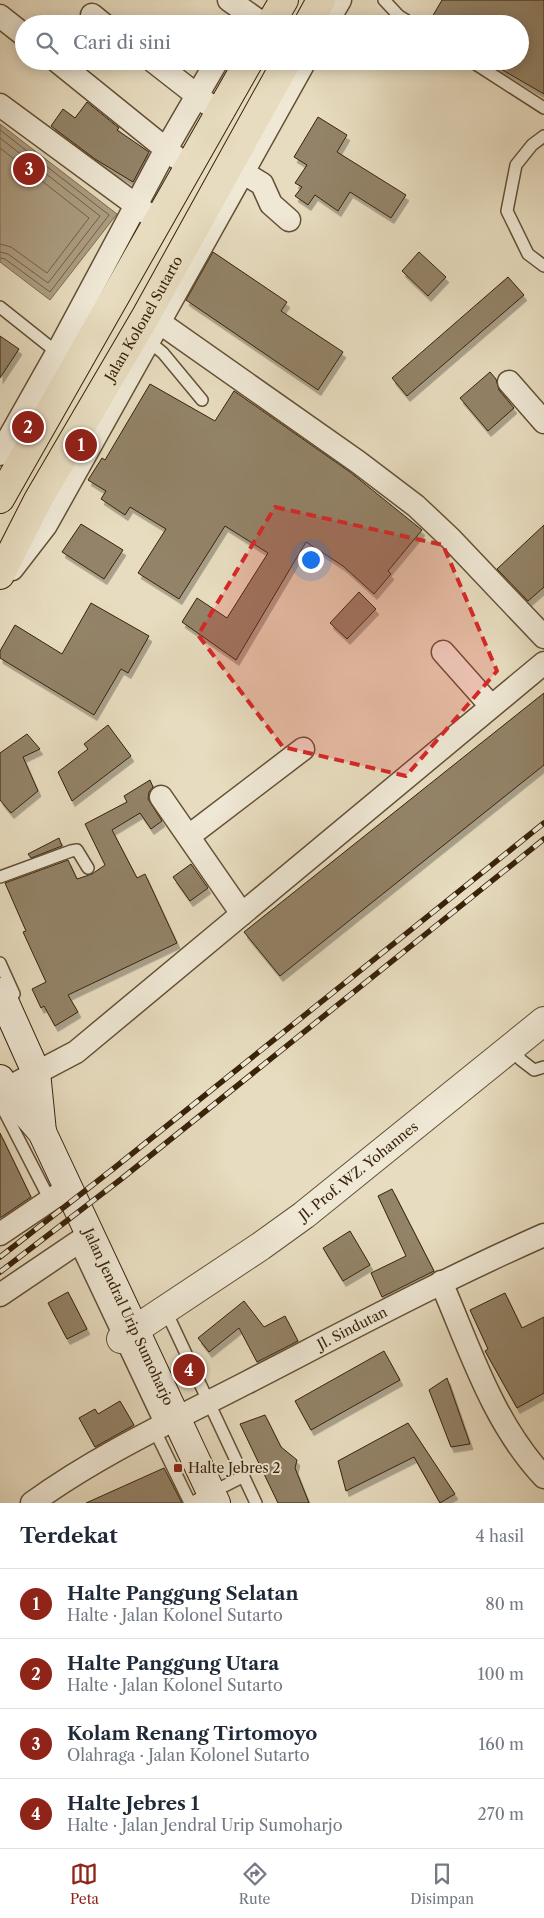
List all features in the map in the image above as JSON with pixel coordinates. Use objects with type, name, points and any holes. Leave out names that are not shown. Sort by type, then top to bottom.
[{"type":"main road","points":[[275,15],[284,0]]},
{"type":"main road","points":[[313,15],[321,0]]},
{"type":"main road","points":[[0,499],[66,360],[158,221],[244,70]]},
{"type":"main road","name":"Jalan Kolonel Sutarto","points":[[0,575],[38,500],[148,328],[201,230],[282,70]]},
{"type":"main road","name":"Jalan Jendral Urip Sumoharjo","points":[[3,993],[41,1069],[42,1132],[59,1194],[83,1239],[128,1334],[165,1426],[202,1500]]},
{"type":"main road","name":"Jl. Prof. WZ. Yohannes","points":[[128,1334],[261,1246],[304,1215],[544,1021]]},
{"type":"main road","name":"Jalan Jendral Urip Sumoharjo","points":[[1,1091],[42,1132]]},
{"type":"street","points":[[331,15],[340,0]]},
{"type":"street","points":[[0,16],[15,28]]},
{"type":"street","points":[[68,70],[189,168]]},
{"type":"street","points":[[164,70],[221,113]]},
{"type":"street","points":[[0,454],[66,360],[136,205],[211,70]]},
{"type":"street","points":[[201,230],[242,172],[300,70]]},
{"type":"street","points":[[0,104],[158,221]]},
{"type":"street","points":[[242,172],[262,184],[273,206],[289,220]]},
{"type":"street","points":[[0,585],[46,525],[148,328],[358,462],[416,506],[451,539],[544,637]]},
{"type":"street","points":[[509,382],[544,422]]},
{"type":"street","points":[[443,652],[491,706]]},
{"type":"street","points":[[1,1091],[76,1052],[544,663]]},
{"type":"street","points":[[189,836],[304,749]]},
{"type":"street","points":[[161,797],[242,914]]},
{"type":"street","points":[[0,1234],[59,1194]]},
{"type":"street","name":"Jl. Sindutan","points":[[32,1503],[72,1476],[209,1402],[441,1282],[544,1235]]},
{"type":"street","points":[[0,1295],[83,1239]]},
{"type":"street","points":[[441,1282],[492,1402],[528,1459],[544,1476]]},
{"type":"lane","points":[[384,0],[398,15]]},
{"type":"lane","points":[[486,70],[544,108]]},
{"type":"lane","points":[[544,136],[532,145],[516,165],[508,211],[528,254],[544,266]]},
{"type":"lane","points":[[0,307],[66,360]]},
{"type":"lane","points":[[148,328],[163,354],[202,400]]},
{"type":"lane","points":[[0,877],[77,850],[82,855],[88,868]]},
{"type":"lane","points":[[0,964],[3,993]]},
{"type":"lane","points":[[512,1047],[521,1060],[534,1070],[544,1066]]},
{"type":"lane","points":[[1,1091],[59,1194]]},
{"type":"lane","points":[[165,1309],[256,1503]]},
{"type":"lane","points":[[202,1500],[244,1476]]},
{"type":"highlighted area","points":[[275,507],[443,545],[497,671],[406,776],[283,747],[198,635]]},
{"type":"water","points":[[0,124],[117,214],[50,300],[0,262]]},
{"type":"building","points":[[442,0],[544,0],[544,94],[503,70],[529,70],[529,15],[433,15]]},
{"type":"building","points":[[87,102],[119,128],[117,130],[149,152],[133,182],[95,159],[51,126],[63,109],[75,118]]},
{"type":"building","points":[[318,117],[347,135],[337,152],[406,195],[391,218],[350,192],[338,211],[315,195],[308,205],[295,196],[302,187],[295,183],[307,165],[294,157]]},
{"type":"building","points":[[213,252],[287,302],[281,311],[343,352],[318,390],[186,300]]},
{"type":"building","points":[[419,252],[446,277],[428,296],[402,271]]},
{"type":"building","points":[[508,277],[524,295],[407,396],[392,378]]},
{"type":"building","points":[[0,336],[19,349],[0,378]]},
{"type":"building","points":[[490,372],[496,379],[499,390],[514,408],[488,431],[460,398]]},
{"type":"building","points":[[150,384],[215,421],[234,391],[350,472],[422,530],[388,571],[391,574],[374,594],[343,566],[306,542],[236,660],[182,622],[197,598],[227,618],[268,553],[225,526],[179,599],[138,573],[166,529],[130,507],[125,515],[101,499],[106,491],[88,480],[102,458],[105,460]]},
{"type":"building","points":[[81,524],[123,550],[104,579],[62,552]]},
{"type":"building","points":[[544,525],[544,587],[528,601],[497,569]]},
{"type":"building","points":[[359,592],[376,609],[347,639],[330,623]]},
{"type":"building","points":[[91,603],[149,636],[128,673],[121,669],[94,715],[0,658],[0,651],[15,625],[62,654]]},
{"type":"building","points":[[544,693],[544,765],[280,976],[244,932]]},
{"type":"building","points":[[108,725],[131,756],[72,801],[58,772],[88,749],[84,744]]},
{"type":"building","points":[[27,734],[40,749],[23,757],[38,791],[11,813],[0,800],[0,753]]},
{"type":"building","points":[[150,780],[153,787],[149,792],[148,799],[162,821],[151,829],[140,813],[112,830],[137,878],[145,874],[177,943],[68,995],[78,1012],[55,1026],[44,1006],[41,1008],[32,989],[46,982],[23,932],[26,931],[5,883],[68,860],[77,879],[92,874],[105,865],[85,824],[127,802],[124,796]]},
{"type":"building","points":[[59,838],[62,846],[31,858],[28,854]]},
{"type":"building","points":[[191,864],[208,888],[190,901],[173,877]]},
{"type":"building","points":[[0,1133],[31,1197],[0,1218]]},
{"type":"building","points":[[392,1189],[434,1271],[382,1297],[371,1273],[406,1256],[378,1196]]},
{"type":"building","points":[[350,1231],[370,1265],[343,1281],[323,1248]]},
{"type":"building","points":[[68,1292],[87,1329],[67,1339],[48,1303]]},
{"type":"building","points":[[505,1293],[522,1328],[544,1317],[544,1393],[517,1408],[485,1351],[488,1349],[470,1310]]},
{"type":"building","points":[[244,1301],[264,1327],[285,1316],[298,1341],[257,1362],[239,1328],[209,1352],[198,1338]]},
{"type":"building","points":[[384,1351],[400,1380],[311,1430],[295,1401]]},
{"type":"building","points":[[447,1378],[470,1444],[451,1447],[429,1390]]},
{"type":"building","points":[[120,1401],[134,1425],[95,1447],[79,1418],[95,1409],[98,1414]]},
{"type":"building","points":[[265,1415],[281,1447],[297,1460],[295,1468],[309,1503],[278,1503],[240,1424]]},
{"type":"building","points":[[408,1423],[455,1494],[440,1503],[414,1457],[346,1491],[338,1461]]},
{"type":"building","points":[[164,1468],[182,1503],[86,1503]]},
{"type":"railway","points":[[0,1257],[113,1169],[544,823]]},
{"type":"railway","points":[[0,1272],[120,1180],[544,839]]},
{"type":"place","name":"Kolam Renang Tirtomoyo","points":[[29,169]]},
{"type":"place","name":"Halte Panggung Utara","points":[[28,427]]},
{"type":"place","name":"Halte Panggung Selatan","points":[[81,445]]},
{"type":"place","name":"Halte Jebres 1","points":[[189,1370]]},
{"type":"place","name":"Halte Jebres 2","points":[[178,1468]]}]
